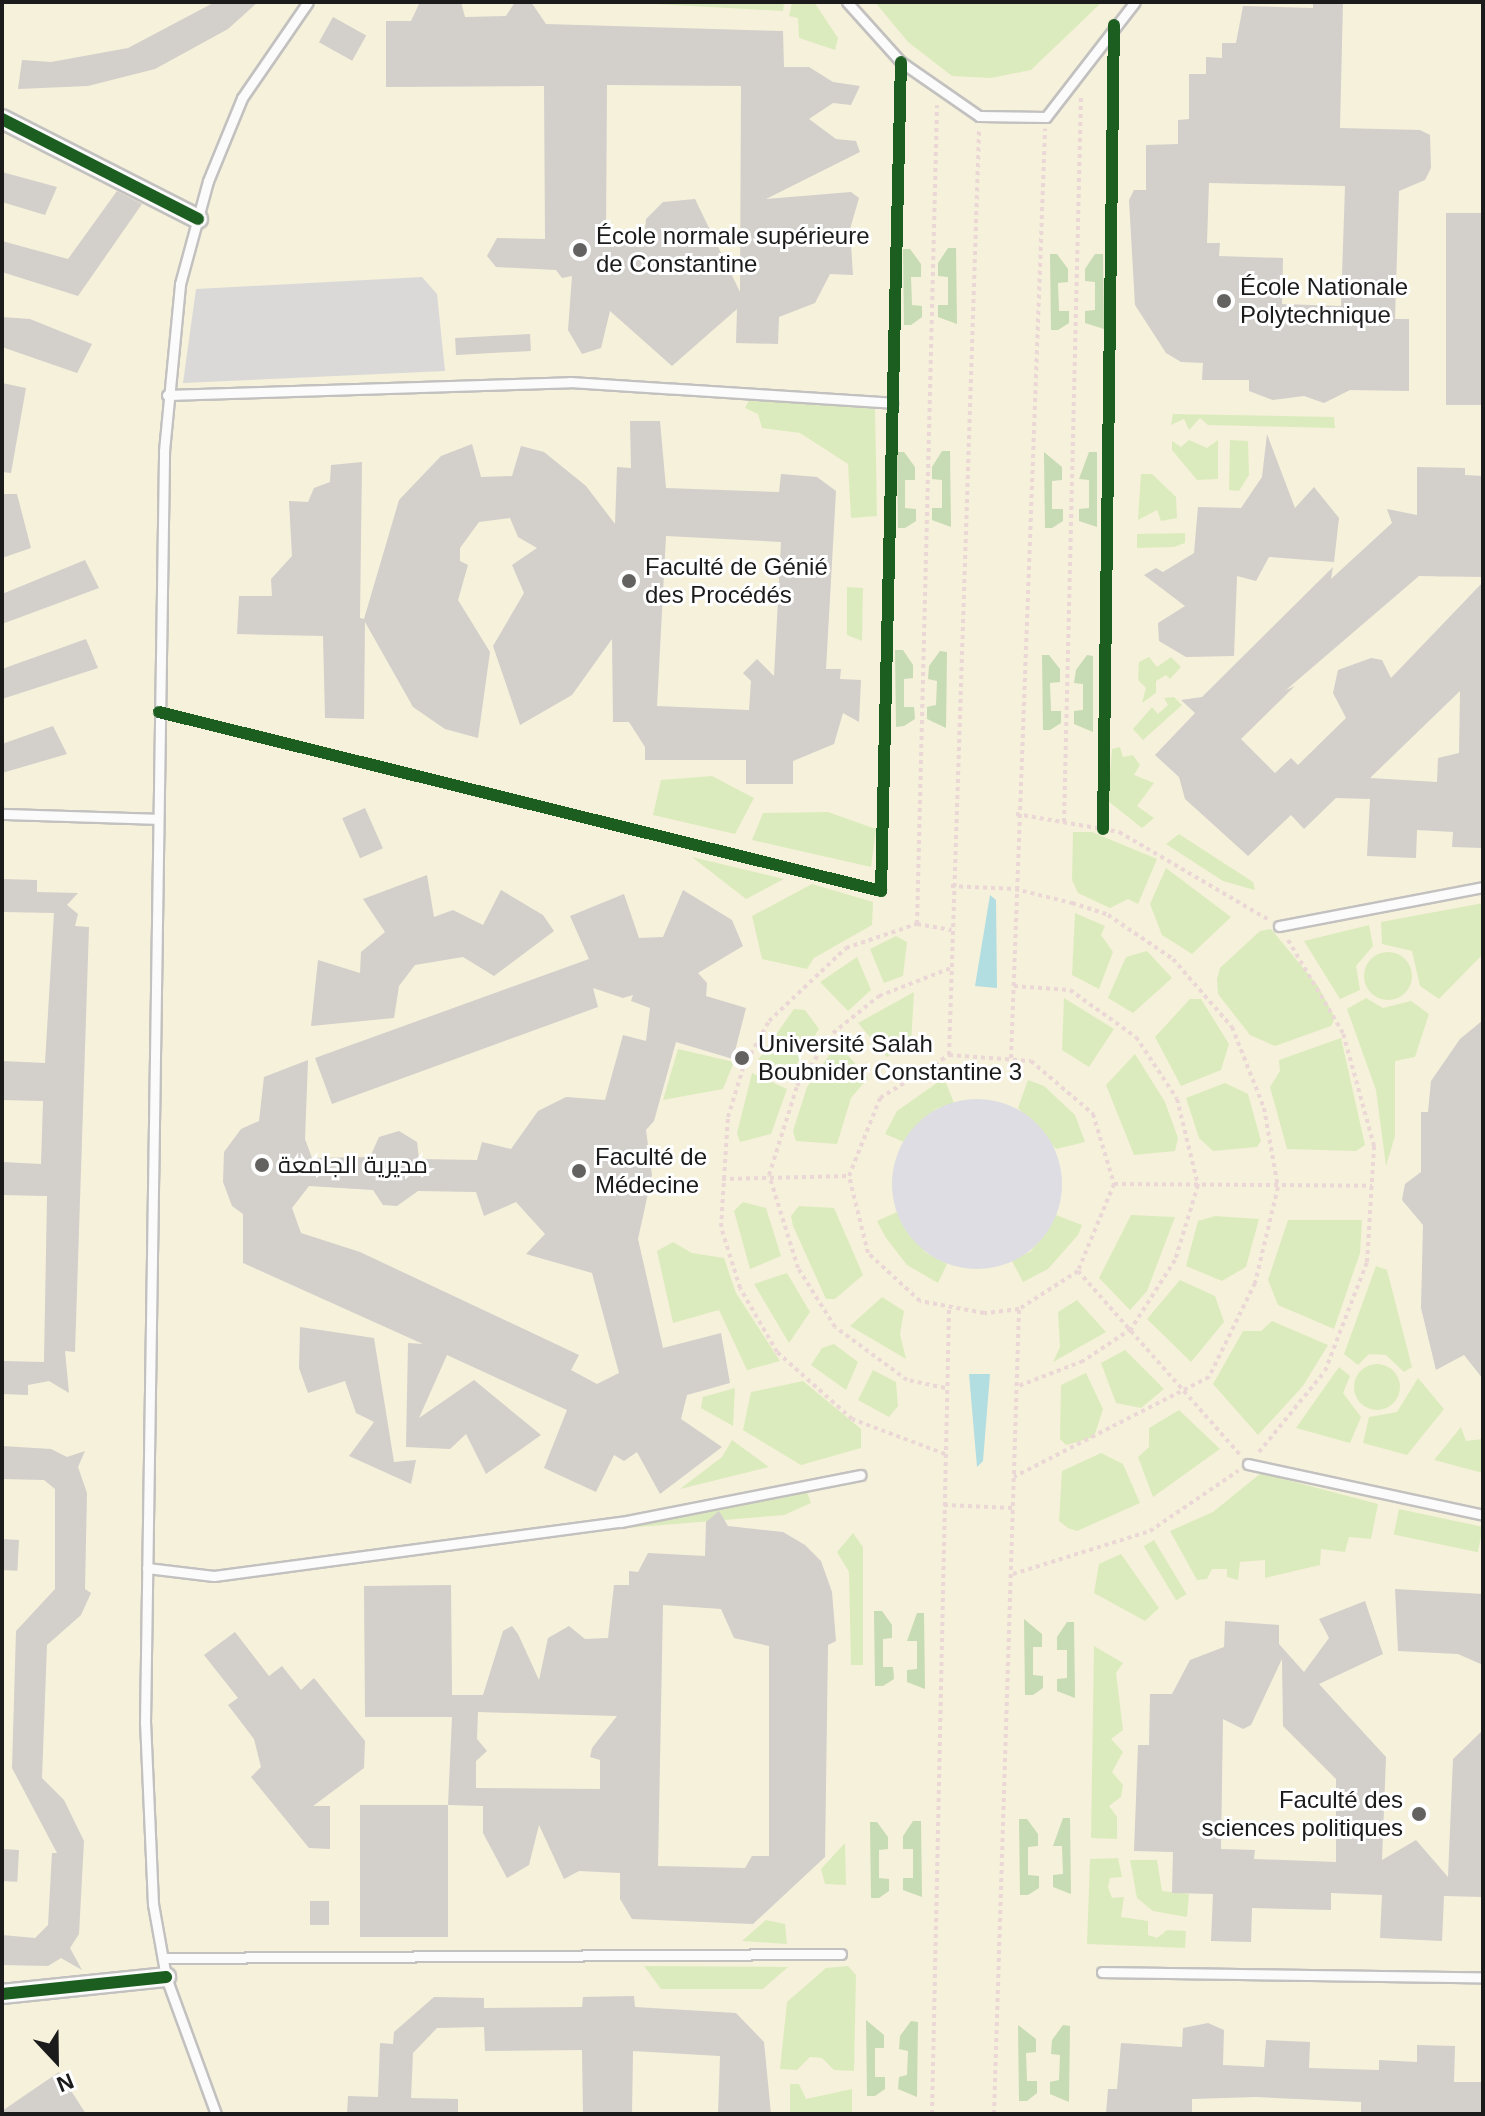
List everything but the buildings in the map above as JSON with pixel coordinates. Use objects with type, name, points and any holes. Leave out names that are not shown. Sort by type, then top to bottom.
[{"type":"street","points":[[2,119],[198,219]]},
{"type":"street","points":[[2,1994],[166,1977]]},
{"type":"lane","points":[[216,2114],[166,1977],[153,1904],[145,1723],[157,819],[167,395],[180,284],[198,219],[242,98],[308,2]]},
{"type":"lane","points":[[847,2],[901,62],[979,116],[1046,117],[1135,2]]},
{"type":"lane","points":[[167,395],[570,382],[892,403]]},
{"type":"lane","points":[[2,814],[157,819]]},
{"type":"lane","points":[[1279,926],[1483,887]]},
{"type":"lane","points":[[1248,1464],[1483,1515]]},
{"type":"lane","points":[[147,1568],[230,1574],[621,1522],[860,1475]]},
{"type":"lane","points":[[163,1958],[841,1954]]},
{"type":"lane","points":[[1102,1972],[1483,1977]]},
{"type":"path","points":[[1064,822],[1082,68]]},
{"type":"path","points":[[917,924],[937,87]]},
{"type":"path","points":[[949,1055],[951,886],[979,116]]},
{"type":"path","points":[[1011,1058],[1016,814],[1046,117]]},
{"type":"path","points":[[1103,813],[1103,829]]},
{"type":"path","points":[[1013,1574],[1150,1531],[1248,1464],[1325,1371],[1367,1262],[1374,1146],[1343,1033],[1279,926],[1119,832],[1016,814]]},
{"type":"path","points":[[951,886],[1015,889],[1108,915],[1152,940],[1188,973],[1232,1027],[1264,1108],[1278,1187],[1255,1283],[1209,1377],[1014,1477]]},
{"type":"path","points":[[946,1454],[852,1419],[777,1352],[736,1276],[721,1227],[728,1117],[743,1068],[769,1021],[846,948],[917,924],[951,930]]},
{"type":"path","points":[[945,1388],[907,1380],[835,1327],[798,1268],[769,1175],[797,1086],[833,1033],[879,996],[951,968]]},
{"type":"path","points":[[1013,986],[1070,990],[1136,1037],[1177,1099],[1198,1185],[1175,1260],[1131,1329],[1083,1361],[1016,1387]]},
{"type":"path","points":[[949,1055],[1011,1058],[1031,1061],[1093,1114],[1114,1184],[1078,1271],[1019,1309],[984,1313],[920,1301],[868,1253],[849,1176],[880,1098],[949,1055]]},
{"type":"path","points":[[722,1179],[769,1175],[849,1176]]},
{"type":"path","points":[[1114,1184],[1372,1186]]},
{"type":"path","points":[[1078,1271],[1248,1464]]},
{"type":"path","points":[[932,2114],[949,1307]]},
{"type":"path","points":[[994,2114],[1019,1309]]},
{"type":"path","points":[[944,1505],[1013,1508]]},
{"type":"shaded area","name":"Université Salah Boubnider Constantine 3","points":[[2,2],[1483,2],[1483,2114],[2,2114]]},
{"type":"shaded area","points":[[422,277],[437,294],[445,371],[183,383],[196,289]]},
{"type":"shaded area","points":[[977,1099],[1010,1106],[1037,1124],[1055,1151],[1062,1184],[1055,1217],[1037,1244],[1010,1262],[977,1269],[944,1262],[917,1244],[899,1217],[892,1184],[899,1151],[917,1124],[944,1106]]},
{"type":"green space","points":[[617,2],[784,2],[783,11]]},
{"type":"green space","points":[[792,2],[814,2],[838,38],[835,50],[799,38],[798,18],[789,16]]},
{"type":"green space","points":[[875,2],[1102,2],[1031,70],[991,78],[952,76],[908,42]]},
{"type":"green space","points":[[948,248],[956,248],[957,324],[938,317],[938,305],[948,305],[948,277],[938,276],[938,263]]},
{"type":"green space","points":[[903,249],[910,249],[921,264],[921,277],[911,277],[912,305],[922,306],[922,317],[911,325],[904,325]]},
{"type":"green space","points":[[1050,254],[1057,254],[1068,269],[1068,282],[1058,283],[1059,311],[1069,311],[1069,323],[1058,330],[1051,330]]},
{"type":"green space","points":[[1095,254],[1103,254],[1104,329],[1085,323],[1085,311],[1095,310],[1095,282],[1085,281],[1085,269]]},
{"type":"green space","points":[[749,400],[875,409],[877,516],[851,518],[848,464],[800,433],[762,428],[758,414],[745,408]]},
{"type":"green space","points":[[1173,414],[1334,417],[1335,428],[1208,425],[1200,418],[1189,430],[1184,419],[1171,425]]},
{"type":"green space","points":[[1189,440],[1207,448],[1218,440],[1218,479],[1197,480],[1172,450],[1172,441],[1181,447]]},
{"type":"green space","points":[[1230,440],[1248,441],[1249,475],[1239,491],[1229,490]]},
{"type":"green space","points":[[942,451],[950,451],[951,527],[932,520],[932,508],[942,508],[942,480],[932,479],[932,467]]},
{"type":"green space","points":[[897,452],[904,452],[915,467],[915,480],[905,480],[905,508],[916,509],[916,521],[905,528],[898,528]]},
{"type":"green space","points":[[1044,452],[1062,467],[1062,480],[1052,481],[1052,509],[1063,509],[1063,521],[1052,528],[1045,528]]},
{"type":"green space","points":[[1089,452],[1097,452],[1097,527],[1079,521],[1079,509],[1089,508],[1089,480],[1079,479]]},
{"type":"green space","points":[[1141,474],[1152,474],[1176,497],[1177,518],[1161,521],[1157,510],[1138,520]]},
{"type":"green space","points":[[1185,533],[1185,543],[1174,547],[1137,548],[1137,534]]},
{"type":"green space","points":[[847,587],[863,588],[862,641],[847,635]]},
{"type":"green space","points":[[895,650],[903,650],[913,665],[913,678],[904,679],[904,707],[914,707],[915,719],[896,727]]},
{"type":"green space","points":[[940,651],[947,652],[946,728],[927,719],[927,707],[936,705],[937,681],[928,679],[929,666]]},
{"type":"green space","points":[[1042,655],[1049,655],[1060,669],[1060,682],[1050,683],[1051,711],[1061,711],[1061,723],[1050,730],[1043,730]]},
{"type":"green space","points":[[1087,655],[1093,656],[1093,732],[1074,724],[1074,711],[1083,710],[1083,684],[1074,683],[1076,670]]},
{"type":"green space","points":[[1149,657],[1157,667],[1171,657],[1181,667],[1170,679],[1166,675],[1156,681],[1156,693],[1142,703],[1146,688],[1138,680],[1139,662]]},
{"type":"green space","points":[[1174,697],[1182,705],[1143,740],[1133,729],[1152,707],[1158,714],[1168,705],[1164,698]]},
{"type":"green space","points":[[1120,747],[1123,757],[1133,755],[1140,765],[1134,775],[1154,783],[1137,806],[1154,818],[1142,828],[1108,801],[1112,749]]},
{"type":"green space","points":[[712,776],[754,798],[735,834],[653,815],[661,780]]},
{"type":"green space","points":[[828,812],[876,829],[871,867],[752,840],[763,813]]},
{"type":"green space","points":[[1073,832],[1092,832],[1157,859],[1138,904],[1128,899],[1110,908],[1078,893],[1072,880]]},
{"type":"green space","points":[[1179,834],[1253,882],[1255,890],[1223,881],[1166,844]]},
{"type":"green space","points":[[692,857],[784,879],[746,899]]},
{"type":"green space","points":[[1166,868],[1231,917],[1192,954],[1162,935],[1150,904]]},
{"type":"green space","points":[[812,884],[873,902],[872,925],[814,958],[807,969],[762,959],[752,916]]},
{"type":"green space","points":[[1483,903],[1483,954],[1439,999],[1420,986],[1412,951],[1382,944],[1381,922]]},
{"type":"green space","points":[[1075,913],[1105,926],[1101,935],[1113,952],[1099,989],[1072,975]]},
{"type":"green space","points":[[1369,925],[1373,946],[1356,966],[1360,990],[1340,999],[1304,941]]},
{"type":"green space","points":[[1271,929],[1318,986],[1335,1018],[1331,1026],[1275,1046],[1250,1035],[1218,994],[1217,979],[1220,968],[1260,931]]},
{"type":"green space","points":[[896,936],[907,942],[903,976],[884,983],[870,949]]},
{"type":"green space","points":[[1147,951],[1172,978],[1133,1013],[1108,998],[1126,957]]},
{"type":"green space","points":[[1388,952],[1397,953],[1405,959],[1411,967],[1411,985],[1405,993],[1397,999],[1388,1000],[1379,999],[1371,993],[1365,985],[1364,976],[1365,967],[1371,959],[1379,953]]},
{"type":"green space","points":[[857,957],[871,990],[848,1011],[820,982]]},
{"type":"green space","points":[[914,992],[911,1044],[887,1057],[858,1023]]},
{"type":"green space","points":[[1064,998],[1114,1029],[1089,1067],[1062,1050]]},
{"type":"green space","points":[[1366,998],[1383,1008],[1411,1001],[1429,1014],[1415,1057],[1395,1061],[1395,1136],[1386,1166],[1376,1090],[1347,1009]]},
{"type":"green space","points":[[1190,999],[1201,999],[1229,1044],[1221,1070],[1181,1086],[1155,1037]]},
{"type":"green space","points":[[794,1009],[805,1010],[819,1029],[790,1075],[758,1060]]},
{"type":"green space","points":[[1341,1038],[1365,1145],[1356,1151],[1287,1149],[1270,1087],[1280,1071],[1279,1060]]},
{"type":"green space","points":[[678,1049],[734,1062],[723,1089],[663,1100]]},
{"type":"green space","points":[[843,1050],[868,1078],[851,1098],[837,1144],[796,1141],[793,1131],[807,1087],[832,1051]]},
{"type":"green space","points":[[1135,1054],[1165,1102],[1178,1138],[1175,1151],[1134,1155],[1106,1085]]},
{"type":"green space","points":[[752,1073],[787,1089],[771,1134],[740,1142],[737,1133]]},
{"type":"green space","points":[[944,1078],[954,1103],[936,1109],[904,1142],[885,1134],[897,1111]]},
{"type":"green space","points":[[1028,1080],[1044,1086],[1075,1115],[1085,1142],[1056,1149],[1018,1108]]},
{"type":"green space","points":[[1225,1083],[1248,1094],[1261,1141],[1257,1147],[1213,1151],[1199,1138],[1186,1098]]},
{"type":"green space","points":[[743,1202],[766,1208],[781,1256],[750,1269],[734,1211]]},
{"type":"green space","points":[[799,1206],[834,1208],[863,1275],[835,1299],[826,1299],[793,1226],[791,1216]]},
{"type":"green space","points":[[897,1212],[925,1252],[947,1264],[938,1283],[907,1265],[886,1238],[877,1221]]},
{"type":"green space","points":[[1056,1215],[1082,1225],[1078,1235],[1048,1269],[1023,1282],[1012,1261],[1031,1251]]},
{"type":"green space","points":[[1131,1215],[1175,1217],[1147,1291],[1130,1310],[1099,1278]]},
{"type":"green space","points":[[1215,1216],[1259,1219],[1246,1267],[1222,1281],[1186,1266],[1198,1221]]},
{"type":"green space","points":[[1288,1220],[1362,1220],[1360,1253],[1334,1329],[1278,1305],[1268,1280]]},
{"type":"green space","points":[[673,1242],[692,1253],[724,1258],[736,1293],[780,1361],[747,1370],[719,1310],[673,1323],[657,1251]]},
{"type":"green space","points":[[1376,1266],[1387,1270],[1412,1367],[1404,1372],[1386,1355],[1369,1354],[1358,1365],[1344,1354]]},
{"type":"green space","points":[[787,1273],[810,1312],[789,1343],[754,1284]]},
{"type":"green space","points":[[1180,1280],[1215,1296],[1224,1322],[1191,1362],[1147,1319]]},
{"type":"green space","points":[[882,1297],[904,1311],[900,1334],[906,1359],[850,1326]]},
{"type":"green space","points":[[1077,1300],[1106,1332],[1053,1362],[1060,1347],[1058,1312]]},
{"type":"green space","points":[[1272,1321],[1328,1345],[1303,1386],[1258,1435],[1213,1384],[1243,1331],[1261,1331]]},
{"type":"green space","points":[[834,1344],[858,1362],[846,1390],[811,1365],[822,1348]]},
{"type":"green space","points":[[1125,1350],[1164,1389],[1141,1408],[1116,1403],[1101,1363]]},
{"type":"green space","points":[[1377,1364],[1393,1371],[1400,1387],[1393,1403],[1377,1410],[1361,1403],[1354,1387],[1361,1371]]},
{"type":"green space","points":[[1339,1367],[1350,1376],[1343,1393],[1361,1417],[1350,1443],[1296,1428]]},
{"type":"green space","points":[[873,1370],[896,1382],[898,1406],[889,1417],[858,1400]]},
{"type":"green space","points":[[1086,1373],[1103,1409],[1094,1437],[1066,1445],[1060,1439],[1061,1385]]},
{"type":"green space","points":[[1418,1378],[1444,1409],[1407,1455],[1363,1443],[1369,1417],[1397,1412]]},
{"type":"green space","points":[[803,1381],[861,1429],[861,1448],[801,1465],[743,1430],[751,1392]]},
{"type":"green space","points":[[735,1388],[733,1426],[701,1408],[703,1397]]},
{"type":"green space","points":[[1179,1410],[1220,1449],[1153,1497],[1138,1457],[1149,1447],[1149,1428]]},
{"type":"green space","points":[[1461,1427],[1466,1441],[1482,1439],[1483,1473],[1434,1460]]},
{"type":"green space","points":[[732,1440],[769,1467],[680,1489],[722,1457]]},
{"type":"green space","points":[[1101,1453],[1123,1464],[1140,1503],[1077,1531],[1068,1528],[1059,1521],[1062,1471]]},
{"type":"green space","points":[[1261,1473],[1378,1504],[1371,1539],[1349,1537],[1345,1552],[1321,1549],[1320,1565],[1265,1578],[1265,1560],[1240,1562],[1238,1580],[1227,1577],[1227,1569],[1212,1569],[1207,1579],[1197,1580],[1170,1531],[1213,1512]]},
{"type":"green space","points":[[807,1492],[811,1503],[784,1515],[590,1531]]},
{"type":"green space","points":[[1399,1509],[1483,1527],[1478,1552],[1394,1534]]},
{"type":"green space","points":[[853,1533],[863,1547],[863,1665],[851,1665],[849,1572],[837,1552]]},
{"type":"green space","points":[[1154,1540],[1186,1594],[1176,1600],[1144,1546]]},
{"type":"green space","points":[[1121,1554],[1159,1608],[1145,1621],[1094,1593],[1099,1564]]},
{"type":"green space","points":[[874,1611],[882,1611],[892,1625],[892,1638],[883,1639],[883,1667],[893,1667],[894,1679],[883,1686],[875,1686]]},
{"type":"green space","points":[[917,1613],[924,1613],[925,1689],[907,1682],[907,1670],[917,1669],[917,1641],[907,1641]]},
{"type":"green space","points":[[1024,1619],[1042,1634],[1042,1647],[1033,1647],[1033,1675],[1043,1676],[1043,1688],[1033,1695],[1025,1695]]},
{"type":"green space","points":[[1067,1622],[1074,1622],[1075,1698],[1057,1691],[1057,1679],[1067,1678],[1067,1650],[1057,1650],[1057,1637]]},
{"type":"green space","points":[[1094,1646],[1123,1663],[1116,1673],[1123,1730],[1111,1739],[1123,1752],[1112,1772],[1123,1785],[1121,1797],[1109,1806],[1117,1817],[1117,1839],[1091,1838]]},
{"type":"green space","points":[[1063,1818],[1070,1818],[1071,1894],[1053,1887],[1053,1875],[1063,1874],[1062,1846],[1053,1846]]},
{"type":"green space","points":[[1019,1819],[1027,1819],[1038,1834],[1038,1846],[1028,1847],[1028,1875],[1039,1876],[1039,1888],[1028,1895],[1020,1895]]},
{"type":"green space","points":[[913,1821],[921,1821],[922,1897],[903,1890],[903,1878],[913,1878],[913,1849],[903,1849],[903,1836]]},
{"type":"green space","points":[[870,1822],[877,1822],[888,1837],[888,1849],[879,1850],[879,1878],[889,1879],[889,1891],[879,1898],[871,1898]]},
{"type":"green space","points":[[845,1843],[846,1885],[825,1884],[821,1869]]},
{"type":"green space","points":[[1118,1858],[1122,1877],[1110,1878],[1108,1887],[1112,1898],[1124,1897],[1121,1917],[1148,1921],[1148,1935],[1157,1938],[1167,1930],[1186,1931],[1185,1948],[1087,1944],[1090,1859]]},
{"type":"green space","points":[[1130,1860],[1157,1860],[1162,1891],[1189,1894],[1187,1917],[1153,1911],[1137,1898]]},
{"type":"green space","points":[[766,1920],[785,1924],[787,1944],[742,1941]]},
{"type":"green space","points":[[644,1966],[788,1967],[763,1989],[661,1989]]},
{"type":"green space","points":[[848,1966],[856,1975],[854,2071],[834,2070],[822,2058],[810,2057],[797,2070],[780,2069],[787,2002],[826,1968]]},
{"type":"green space","points":[[866,2020],[884,2035],[884,2048],[875,2048],[875,2077],[885,2077],[885,2089],[875,2096],[867,2096]]},
{"type":"green space","points":[[911,2021],[918,2022],[917,2097],[898,2089],[899,2077],[907,2075],[908,2051],[899,2049],[900,2036]]},
{"type":"green space","points":[[1018,2025],[1036,2039],[1036,2052],[1026,2053],[1027,2081],[1037,2081],[1037,2093],[1027,2101],[1019,2101]]},
{"type":"green space","points":[[1063,2025],[1070,2026],[1069,2102],[1050,2094],[1050,2082],[1059,2080],[1060,2055],[1051,2054],[1052,2040]]},
{"type":"green space","points":[[790,2084],[799,2084],[806,2099],[852,2089],[852,2114],[790,2114]]},
{"type":"water","points":[[990,895],[996,900],[997,988],[975,986]]},
{"type":"water","points":[[969,1374],[990,1374],[983,1461],[977,1467]]},
{"type":"cycle path","points":[[1103,829],[1114,25]]},
{"type":"cycle path","points":[[159,712],[881,891],[901,62]]},
{"type":"cycle path","points":[[2,119],[198,219]]},
{"type":"cycle path","points":[[2,1994],[166,1977]]},
{"type":"place","name":"École normale supérieure de Constantine","points":[[580,250]]},
{"type":"place","name":"École Nationale Polytechnique","points":[[1224,301]]},
{"type":"place","name":"Faculté de Génié des Procédés","points":[[629,581]]},
{"type":"place","name":"Université Salah Boubnider Constantine 3","points":[[742,1058]]},
{"type":"place","name":"مديرية الجامعة","points":[[262,1165]]},
{"type":"place","name":"Faculté de Médecine","points":[[579,1171]]},
{"type":"place","name":"Faculté des sciences politiques","points":[[1419,1814]]}]
